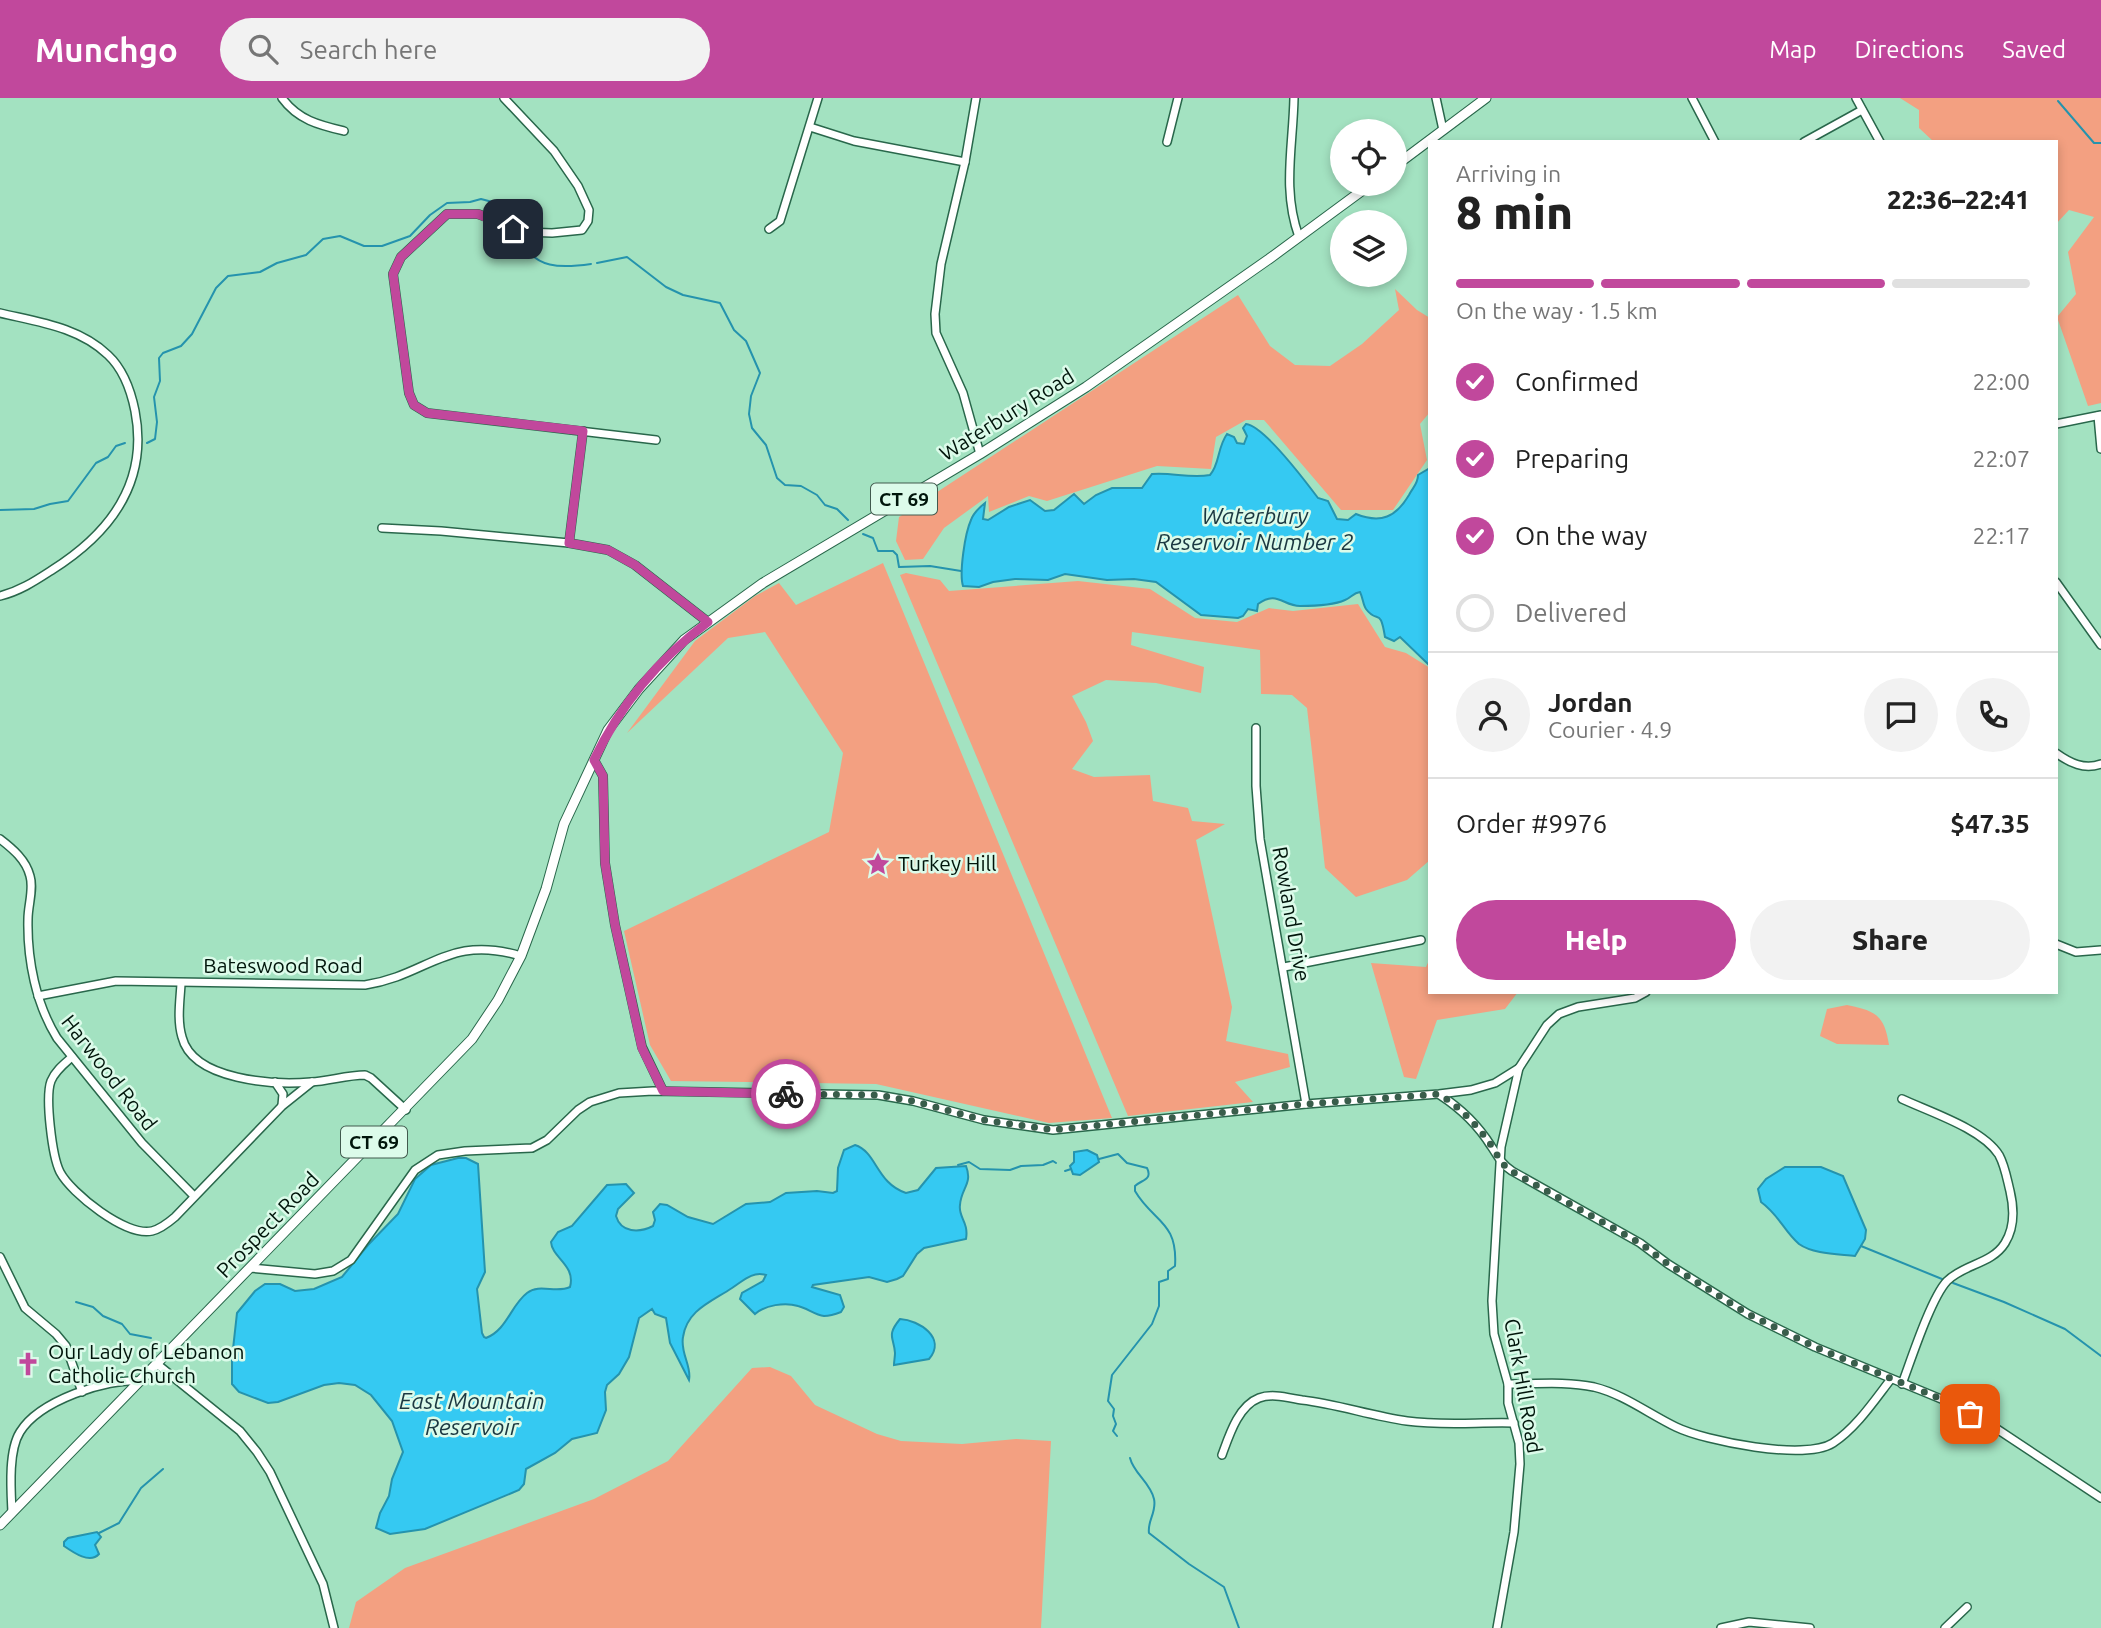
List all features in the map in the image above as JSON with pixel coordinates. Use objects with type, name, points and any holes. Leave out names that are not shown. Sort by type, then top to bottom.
[{"type":"main road","points":[[1430,140],[1486,98]]},
{"type":"main road","points":[[1407,157],[1428,142]]},
{"type":"main road","name":"Waterbury Road","points":[[546,889],[564,824],[608,730],[639,689],[684,640],[763,583],[980,454],[1086,387],[1355,196]]},
{"type":"main road","name":"Prospect Road","points":[[0,1525],[406,1110],[472,1039],[498,1000],[522,956],[546,889]]},
{"type":"street","points":[[282,98],[288,107],[303,118],[318,125],[344,131]]},
{"type":"street","points":[[504,98],[554,151],[578,186],[589,209],[587,221],[582,230],[539,233],[513,229],[478,214],[447,214],[401,257],[393,274],[394,293],[409,393],[414,405],[427,413],[656,440]]},
{"type":"street","points":[[769,229],[780,221],[818,98]]},
{"type":"street","points":[[976,98],[965,162],[941,264],[935,314],[936,333],[963,393],[980,454]]},
{"type":"street","points":[[1167,142],[1178,98]]},
{"type":"street","points":[[1294,98],[1288,181],[1291,215],[1299,237]]},
{"type":"street","points":[[1436,98],[1444,130]]},
{"type":"street","points":[[1692,98],[1714,140]]},
{"type":"street","points":[[1856,98],[1879,140]]},
{"type":"street","points":[[1808,140],[1863,110]]},
{"type":"street","points":[[810,127],[854,141],[965,162]]},
{"type":"street","points":[[0,313],[74,331],[108,355],[130,390],[138,434],[137,454],[130,484],[106,526],[78,554],[19,591],[0,596]]},
{"type":"street","points":[[2058,424],[2099,415],[2101,449]]},
{"type":"street","points":[[569,543],[583,431]]},
{"type":"street","points":[[382,528],[569,543],[608,550],[635,565],[708,622]]},
{"type":"street","points":[[2058,585],[2101,645]]},
{"type":"street","name":"Rowland Drive","points":[[1256,728],[1256,786],[1261,839],[1306,1104]]},
{"type":"street","points":[[2058,754],[2067,761],[2082,766],[2101,764]]},
{"type":"street","points":[[594,760],[603,776],[605,863],[615,925],[642,1048],[663,1091]]},
{"type":"street","name":"Harwood Road","points":[[0,839],[17,853],[27,867],[31,879],[29,938],[37,996],[47,1021],[72,1057],[142,1143],[194,1196]]},
{"type":"street","points":[[1284,967],[1420,940]]},
{"type":"street","points":[[2058,945],[2076,952],[2101,950]]},
{"type":"street","name":"Bateswood Road","points":[[37,996],[116,981],[365,985],[390,979],[454,952],[485,948],[522,956]]},
{"type":"street","points":[[181,984],[179,1024],[182,1040],[189,1052],[208,1067],[224,1074],[275,1082],[312,1082],[365,1075],[406,1110]]},
{"type":"street","points":[[250,1269],[315,1274],[333,1271],[351,1260],[415,1170],[438,1155],[532,1148],[547,1140],[590,1102],[619,1093],[663,1091],[877,1095],[913,1101],[984,1120],[1053,1130],[1306,1104],[1439,1094],[1471,1090],[1496,1083],[1519,1068],[1547,1025],[1559,1014],[1578,1007],[1635,998],[1642,994]]},
{"type":"street","points":[[72,1057],[55,1073],[50,1084],[54,1156],[67,1184],[114,1220],[140,1231],[151,1231],[164,1226],[175,1217],[282,1106],[312,1082]]},
{"type":"street","name":"Clark Hill Road","points":[[1497,1628],[1519,1490],[1519,1443],[1508,1403],[1508,1384],[1500,1361],[1492,1319],[1501,1147],[1519,1068]]},
{"type":"street","points":[[275,1082],[283,1094],[282,1106]]},
{"type":"street","points":[[1439,1094],[1457,1106],[1491,1145],[1501,1163],[1562,1201],[1640,1243],[1668,1264],[1748,1314],[1815,1347],[1946,1401],[1994,1427],[2101,1498]]},
{"type":"street","points":[[1902,1099],[1980,1137],[1992,1146],[2007,1175],[2014,1218],[2006,1242],[1995,1254],[1959,1272],[1947,1282],[1934,1306],[1902,1384]]},
{"type":"street","points":[[0,1257],[25,1308],[66,1346],[82,1392]]},
{"type":"street","points":[[157,1364],[240,1431],[257,1452],[270,1472],[323,1584],[334,1628]]},
{"type":"street","points":[[1508,1384],[1593,1387],[1609,1392],[1699,1436],[1767,1448],[1801,1450],[1818,1449],[1832,1443],[1854,1423],[1891,1379]]},
{"type":"street","points":[[12,1512],[12,1469],[15,1445],[20,1432],[39,1413],[82,1392],[121,1380],[141,1381]]},
{"type":"street","points":[[1222,1455],[1236,1421],[1247,1407],[1258,1398],[1272,1396],[1407,1421],[1514,1423]]},
{"type":"street","points":[[1945,1628],[1967,1607]]},
{"type":"street","points":[[1721,1628],[1749,1622],[1810,1628]]},
{"type":"shaded area","points":[[1900,98],[2101,98],[2101,403],[2088,406],[2058,320],[2058,316],[2076,294],[2068,252],[2094,217],[2069,210],[2058,222],[2058,140],[1932,140],[1919,128],[1919,110]]},
{"type":"shaded area","points":[[1395,289],[1428,317],[1428,414],[1420,424],[1427,460],[1393,510],[1341,510],[1264,420],[1246,420],[1216,437],[1211,469],[1157,466],[1047,501],[1029,496],[989,512],[988,496],[944,528],[923,559],[905,560],[896,541],[899,517],[1238,295],[1270,346],[1295,365],[1330,366],[1362,344],[1399,310]]},
{"type":"shaded area","points":[[883,563],[1112,1118],[1049,1123],[876,1084],[671,1081],[650,1045],[624,931],[829,832],[843,753],[765,632],[728,638],[627,733],[695,641],[755,596],[779,583],[796,605]]},
{"type":"shaded area","points":[[906,573],[940,580],[949,591],[1078,581],[1150,589],[1195,618],[1237,622],[1269,608],[1293,611],[1358,604],[1385,647],[1406,653],[1428,667],[1428,862],[1407,880],[1356,897],[1325,868],[1307,708],[1292,695],[1261,694],[1260,650],[1132,632],[1131,645],[1204,667],[1201,693],[1156,683],[1106,680],[1072,696],[1093,741],[1072,769],[1094,777],[1150,775],[1153,801],[1188,808],[1192,821],[1225,824],[1196,840],[1232,1007],[1226,1041],[1288,1054],[1290,1067],[1235,1082],[1253,1102],[1128,1116],[900,575]]},
{"type":"shaded area","points":[[1428,962],[1428,994],[1516,994],[1505,1009],[1437,1020],[1416,1079],[1404,1077],[1371,963],[1426,967]]},
{"type":"shaded area","points":[[1847,1005],[1865,1009],[1877,1016],[1884,1027],[1889,1045],[1837,1044],[1820,1036],[1827,1009]]},
{"type":"shaded area","points":[[770,1367],[791,1376],[815,1405],[877,1434],[901,1441],[962,1444],[1016,1439],[1051,1441],[1041,1628],[349,1628],[356,1602],[405,1568],[594,1499],[668,1461],[752,1368]]},
{"type":"water","name":"Waterbury Reservoir Number 2","points":[[1246,424],[1254,427],[1274,444],[1318,498],[1328,501],[1337,519],[1348,520],[1356,514],[1380,518],[1393,513],[1404,503],[1418,475],[1428,469],[1428,664],[1400,637],[1394,641],[1385,637],[1380,619],[1366,609],[1360,592],[1340,602],[1317,605],[1300,606],[1270,598],[1258,604],[1257,611],[1248,609],[1238,618],[1201,615],[1156,582],[1134,579],[1107,580],[1065,574],[1048,580],[1015,579],[979,587],[963,586],[962,563],[969,526],[973,515],[985,503],[983,519],[988,520],[1009,507],[1030,500],[1045,511],[1054,510],[1074,494],[1084,504],[1112,488],[1142,488],[1152,474],[1210,475],[1227,434],[1234,437],[1237,443],[1244,444],[1247,436],[1243,428]]},
{"type":"water","name":"East Mountain Reservoir","points":[[855,1145],[868,1154],[888,1182],[906,1193],[918,1190],[936,1168],[966,1166],[968,1177],[960,1209],[966,1228],[966,1239],[924,1248],[903,1276],[897,1279],[887,1282],[869,1277],[813,1285],[812,1287],[840,1295],[844,1307],[841,1312],[828,1316],[787,1304],[770,1306],[755,1314],[740,1299],[742,1293],[763,1281],[766,1275],[748,1277],[701,1308],[689,1320],[683,1343],[689,1380],[670,1343],[666,1318],[655,1314],[652,1309],[639,1318],[629,1357],[619,1374],[607,1385],[606,1410],[597,1433],[572,1439],[555,1453],[526,1469],[524,1484],[519,1490],[425,1529],[390,1534],[376,1528],[403,1452],[392,1421],[371,1395],[355,1385],[339,1383],[324,1385],[278,1402],[268,1403],[239,1392],[232,1384],[237,1313],[255,1291],[265,1284],[280,1284],[295,1291],[314,1289],[342,1277],[398,1214],[415,1179],[431,1165],[458,1158],[466,1158],[478,1164],[485,1272],[477,1289],[482,1333],[486,1338],[499,1329],[527,1293],[537,1289],[570,1287],[570,1273],[555,1253],[551,1242],[558,1232],[572,1226],[607,1185],[626,1184],[634,1193],[618,1209],[616,1216],[622,1226],[631,1230],[653,1226],[653,1212],[660,1204],[688,1217],[713,1224],[746,1204],[770,1202],[786,1193],[837,1191],[838,1168],[844,1150]]},
{"type":"water","points":[[1087,1150],[1097,1155],[1099,1162],[1080,1175],[1073,1174],[1070,1166],[1074,1162],[1074,1152]]},
{"type":"water","points":[[1785,1167],[1821,1167],[1843,1176],[1866,1230],[1865,1239],[1855,1256],[1811,1250],[1799,1244],[1761,1202],[1758,1189],[1766,1179]]},
{"type":"water","points":[[900,1319],[915,1323],[933,1337],[934,1351],[929,1359],[894,1365],[892,1333]]},
{"type":"water","points":[[97,1532],[101,1537],[95,1545],[99,1554],[95,1557],[82,1556],[64,1546],[68,1538]]},
{"type":"waterway","points":[[2058,101],[2094,143],[2101,143]]},
{"type":"waterway","points":[[147,443],[155,439],[157,422],[154,397],[160,381],[159,358],[163,353],[181,346],[192,334],[216,288],[228,276],[260,272],[277,263],[306,255],[323,239],[340,236],[364,246],[382,246],[410,236],[430,215],[447,203],[481,199],[504,205],[516,222]]},
{"type":"waterway","points":[[522,238],[533,256],[550,265],[591,264]]},
{"type":"waterway","points":[[597,263],[627,257],[666,287],[683,295],[720,303],[734,330],[746,341],[760,373],[751,396],[749,414],[752,428],[766,445],[777,478],[785,485],[801,486],[817,495],[825,505],[837,509],[848,520]]},
{"type":"waterway","points":[[0,510],[34,509],[68,501],[96,463],[108,457],[116,446],[125,443]]},
{"type":"waterway","points":[[863,534],[873,538],[878,551],[893,551],[897,555],[899,567],[930,566],[961,571]]},
{"type":"waterway","points":[[1099,1159],[1118,1154],[1127,1163],[1147,1168],[1147,1177],[1135,1186],[1135,1191],[1163,1223],[1173,1240],[1175,1251],[1175,1266],[1168,1271],[1168,1279],[1159,1282],[1159,1306],[1152,1324],[1112,1375],[1108,1401],[1114,1409],[1116,1424],[1113,1431],[1117,1436]]},
{"type":"waterway","points":[[958,1165],[969,1162],[980,1169],[1010,1170],[1053,1161],[1056,1163]]},
{"type":"waterway","points":[[1065,1171],[1071,1169]]},
{"type":"waterway","points":[[1861,1246],[1942,1279]]},
{"type":"waterway","points":[[1953,1283],[2065,1329],[2101,1356]]},
{"type":"waterway","points":[[76,1302],[93,1307],[103,1316],[122,1324],[130,1334],[151,1338]]},
{"type":"waterway","points":[[1130,1458],[1154,1499],[1149,1533],[1224,1587],[1239,1628]]},
{"type":"waterway","points":[[99,1533],[119,1523],[141,1488],[163,1469]]},
{"type":"way so far","points":[[786,1094],[877,1095],[913,1101],[984,1120],[1053,1130],[1306,1104],[1439,1094],[1457,1106],[1491,1145],[1501,1163],[1511,1171],[1640,1243],[1668,1264],[1748,1314],[1815,1347],[1946,1401],[1970,1414]]},
{"type":"place","name":"Turkey Hill","points":[[878,864]]},
{"type":"place","name":"Our Lady of Lebanon Catholic Church","points":[[28,1364]]},
{"type":"route","points":[[513,229],[478,214],[447,214],[401,257],[393,274],[409,393],[414,405],[427,413],[583,431],[569,543],[608,550],[635,565],[708,622],[684,640],[639,689],[608,730],[594,760],[603,776],[605,863],[609,893],[642,1048],[663,1091],[786,1094]]}]
